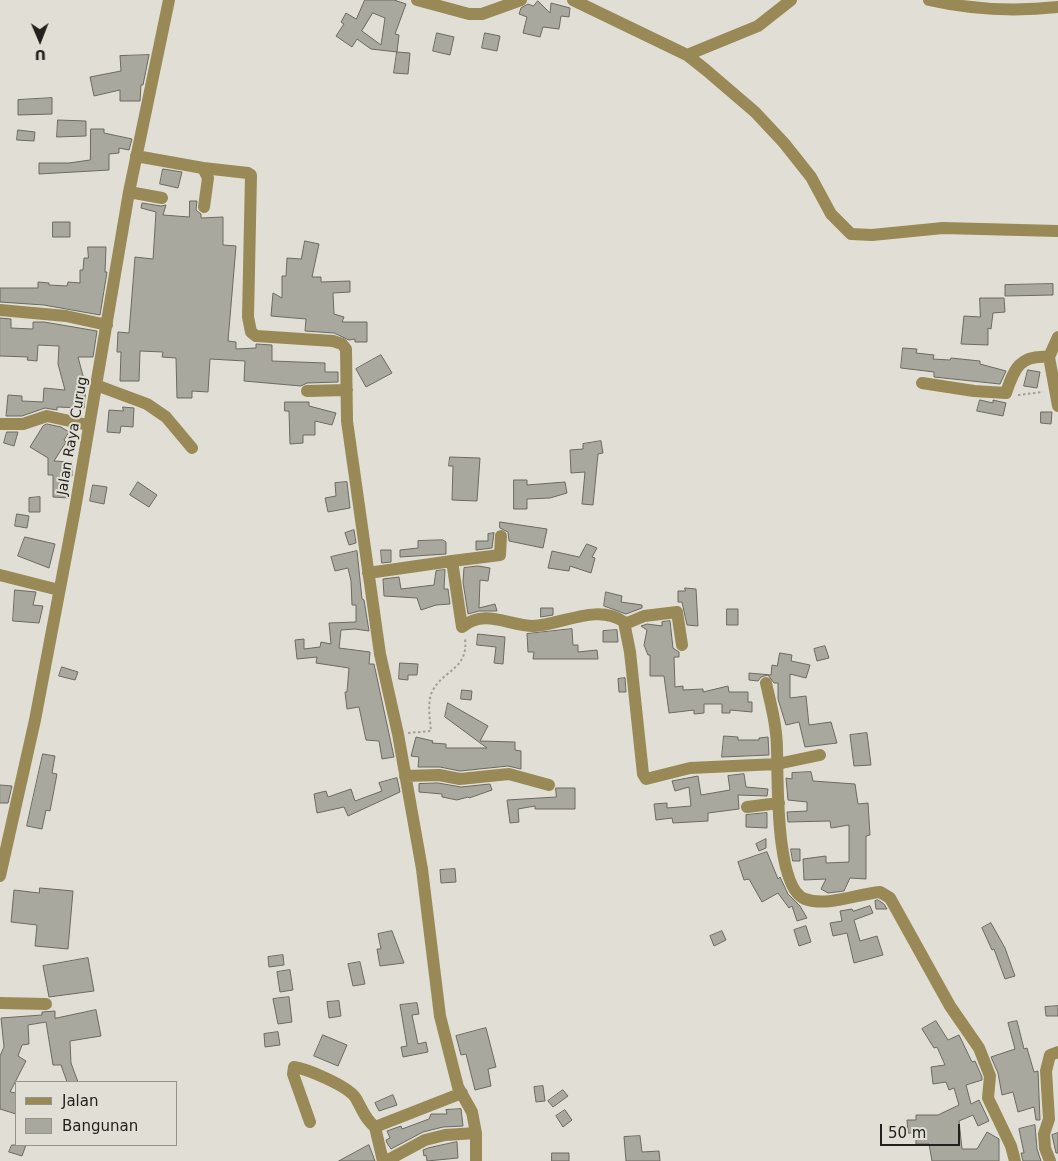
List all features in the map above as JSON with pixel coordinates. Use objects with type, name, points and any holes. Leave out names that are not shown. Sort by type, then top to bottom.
[{"type":"street","name":"Jalan Raya Curug","points":[[0,876],[1,860],[34,720],[75,509],[129,192],[169,0]]},
{"type":"street","points":[[417,0],[476,14],[496,10],[521,0]]},
{"type":"street","points":[[573,0],[687,56],[755,112],[784,143],[811,177],[831,214],[851,234],[872,235],[943,228],[1058,231]]},
{"type":"street","points":[[687,56],[758,26],[791,0]]},
{"type":"street","points":[[930,0],[962,8],[997,10],[1029,10],[1058,7]]},
{"type":"street","points":[[136,156],[203,168],[248,173],[251,176],[248,317],[251,332],[256,336],[323,340],[342,344],[346,349],[348,361],[347,421],[368,573],[384,671],[398,734],[422,869],[440,1016],[450,1059],[462,1093],[472,1112],[476,1133],[476,1161]]},
{"type":"street","points":[[203,168],[208,178],[204,207]]},
{"type":"street","points":[[129,192],[162,198]]},
{"type":"street","points":[[0,310],[50,314],[107,325]]},
{"type":"street","points":[[1058,337],[1049,357],[1058,406]]},
{"type":"street","points":[[922,382],[974,391],[1006,393],[1013,371],[1019,364],[1030,358],[1049,357]]},
{"type":"street","points":[[96,385],[129,396],[158,411],[166,417],[192,448]]},
{"type":"street","points":[[307,391],[348,390]]},
{"type":"street","points":[[0,424],[23,424],[47,416],[88,424]]},
{"type":"street","points":[[368,573],[452,560],[500,555],[501,536]]},
{"type":"street","points":[[452,560],[462,626],[468,622],[487,618],[501,618],[531,626],[593,615],[616,617],[626,624],[643,774],[646,779],[702,767],[777,764],[820,755]]},
{"type":"street","points":[[0,575],[59,590]]},
{"type":"street","points":[[626,624],[644,616],[677,612],[682,645]]},
{"type":"street","points":[[766,683],[774,718],[784,863],[796,893],[811,900],[843,898],[880,892],[890,898],[950,1006],[979,1048],[990,1076],[988,1098],[1011,1146],[1015,1161]]},
{"type":"street","points":[[405,776],[439,775],[460,779],[509,774],[549,785]]},
{"type":"street","points":[[747,808],[779,803]]},
{"type":"street","points":[[0,1002],[46,1004]]},
{"type":"street","points":[[1058,1052],[1050,1055],[1046,1070],[1049,1114],[1044,1142],[1050,1161],[1058,1158]]},
{"type":"street","points":[[310,1122],[293,1074],[294,1068],[307,1071],[351,1092],[364,1115],[374,1126],[384,1161],[425,1140],[445,1135],[476,1133]]},
{"type":"street","points":[[374,1126],[462,1093]]},
{"type":"path","points":[[1006,393],[1029,395],[1055,391]]},
{"type":"path","points":[[398,734],[431,731],[430,701],[432,691],[458,667],[464,657],[466,641],[462,626]]},
{"type":"building","points":[[365,0],[394,0],[406,4],[395,34],[399,35],[397,52],[371,49],[357,39],[352,47],[336,36],[344,24],[341,22],[346,13],[356,19]],"holes":[[[373,13],[385,18],[381,45],[362,31]]]},
{"type":"building","points":[[538,1],[550,13],[551,3],[570,8],[569,17],[561,16],[559,29],[543,27],[540,37],[523,33],[527,17],[519,14],[521,8],[528,4],[533,6]]},
{"type":"building","points":[[437,33],[454,37],[450,55],[433,51]]},
{"type":"building","points":[[485,33],[500,36],[497,51],[482,48]]},
{"type":"building","points":[[397,52],[410,53],[408,74],[394,73]]},
{"type":"building","points":[[149,55],[143,85],[141,85],[140,101],[120,101],[120,90],[94,96],[90,77],[121,71],[120,56]]},
{"type":"building","points":[[52,98],[52,114],[18,115],[18,100]]},
{"type":"building","points":[[58,120],[86,121],[86,136],[57,137]]},
{"type":"building","points":[[91,129],[104,129],[104,133],[132,139],[129,150],[119,148],[119,153],[109,154],[109,170],[39,174],[39,163],[69,163],[90,160]]},
{"type":"building","points":[[18,130],[35,132],[34,141],[17,140]]},
{"type":"building","points":[[163,169],[182,172],[178,188],[160,184]]},
{"type":"building","points":[[190,201],[197,201],[196,210],[201,214],[201,218],[223,217],[223,245],[236,246],[228,341],[236,342],[236,349],[256,348],[256,344],[272,345],[272,361],[325,363],[325,372],[338,372],[338,382],[307,383],[301,386],[244,381],[245,361],[210,359],[208,392],[192,391],[192,398],[177,398],[176,358],[162,357],[163,352],[140,351],[139,381],[120,381],[121,352],[117,352],[118,332],[129,333],[135,257],[153,259],[156,212],[141,208],[142,203],[166,205],[163,215],[189,217]]},
{"type":"building","points":[[53,222],[70,222],[70,237],[53,237]]},
{"type":"building","points":[[305,241],[319,244],[312,277],[321,277],[321,282],[350,281],[350,292],[333,293],[334,314],[344,317],[342,322],[367,322],[367,342],[355,342],[355,339],[349,340],[334,333],[305,331],[306,319],[271,316],[273,293],[282,298],[282,276],[286,276],[287,258],[301,259]]},
{"type":"building","points":[[88,247],[106,247],[105,272],[107,272],[100,315],[44,305],[0,302],[0,288],[38,288],[38,282],[67,286],[68,282],[80,283],[80,270],[83,270],[84,258],[88,258]]},
{"type":"building","points":[[1053,284],[1053,295],[1005,296],[1005,285]]},
{"type":"building","points":[[980,298],[1004,298],[1005,312],[993,313],[991,329],[988,328],[988,345],[961,344],[964,316],[980,317]]},
{"type":"building","points":[[0,318],[11,319],[11,328],[33,329],[33,322],[44,322],[97,331],[93,357],[78,357],[86,387],[84,408],[57,407],[57,410],[45,408],[22,416],[6,416],[8,395],[22,396],[22,401],[43,402],[44,388],[65,390],[58,364],[59,346],[38,345],[37,361],[27,360],[28,357],[0,356]]},
{"type":"building","points":[[903,348],[917,349],[916,353],[934,355],[933,359],[950,360],[951,358],[980,361],[980,364],[1006,371],[1000,384],[934,377],[934,372],[901,368]]},
{"type":"building","points":[[381,355],[392,373],[366,387],[356,369]]},
{"type":"building","points":[[1028,370],[1040,372],[1037,388],[1024,386]]},
{"type":"building","points":[[980,400],[1006,403],[1003,416],[977,411]]},
{"type":"building","points":[[285,402],[309,402],[309,406],[336,413],[332,425],[315,421],[315,435],[303,435],[303,443],[290,444],[289,411],[285,411]]},
{"type":"building","points":[[123,407],[134,408],[133,427],[121,426],[120,433],[107,432],[109,410],[123,411]]},
{"type":"building","points":[[1041,412],[1052,412],[1051,424],[1041,423]]},
{"type":"building","points":[[47,424],[61,427],[69,432],[64,440],[66,442],[54,461],[72,462],[72,476],[68,475],[68,498],[53,497],[53,475],[48,475],[48,458],[30,447],[43,426]]},
{"type":"building","points":[[7,432],[18,432],[14,446],[4,443]]},
{"type":"building","points":[[601,441],[603,453],[598,454],[593,505],[582,504],[585,472],[571,473],[570,450],[583,449],[583,444]]},
{"type":"building","points":[[450,457],[480,458],[477,501],[452,500],[453,466],[449,466]]},
{"type":"building","points":[[514,480],[527,480],[527,485],[565,482],[567,493],[550,498],[527,499],[527,509],[514,509]]},
{"type":"building","points":[[138,482],[157,495],[149,507],[130,495]]},
{"type":"building","points":[[347,482],[350,508],[328,512],[325,498],[336,496],[335,483]]},
{"type":"building","points":[[93,485],[107,487],[104,504],[90,501]]},
{"type":"building","points":[[40,497],[40,512],[29,512],[29,498]]},
{"type":"building","points":[[17,514],[29,516],[27,528],[15,526]]},
{"type":"building","points":[[500,522],[547,529],[543,548],[509,541],[508,532],[500,528]]},
{"type":"building","points":[[354,530],[356,543],[349,545],[345,533]]},
{"type":"building","points":[[494,533],[492,548],[476,550],[476,541],[488,541],[488,534]]},
{"type":"building","points":[[25,537],[55,544],[49,568],[18,556]]},
{"type":"building","points":[[443,540],[446,542],[446,554],[400,557],[400,550],[418,548],[418,541]]},
{"type":"building","points":[[587,544],[597,548],[592,557],[595,558],[591,573],[570,566],[569,571],[548,568],[552,551],[579,557]]},
{"type":"building","points":[[381,550],[391,550],[391,562],[382,563]]},
{"type":"building","points":[[357,551],[362,599],[364,600],[369,631],[341,630],[339,648],[370,652],[369,664],[374,664],[394,757],[382,759],[379,741],[366,740],[359,707],[347,709],[345,692],[347,692],[349,668],[316,663],[317,657],[297,659],[295,640],[304,639],[304,649],[320,647],[321,642],[331,644],[329,623],[356,622],[356,605],[352,605],[351,581],[348,568],[335,571],[331,557]]},
{"type":"building","points":[[478,566],[490,568],[488,581],[480,580],[479,608],[495,604],[497,611],[479,611],[468,614],[463,582],[464,568]]},
{"type":"building","points":[[445,570],[444,589],[448,589],[450,604],[436,605],[421,610],[417,598],[384,596],[383,579],[399,577],[401,589],[434,585],[436,571]]},
{"type":"building","points":[[685,588],[696,589],[698,626],[687,625],[682,602],[678,602],[678,591],[685,591]]},
{"type":"building","points":[[15,590],[36,592],[33,605],[43,606],[39,623],[13,621]]},
{"type":"building","points":[[606,592],[622,596],[621,602],[642,605],[642,608],[626,614],[604,606]]},
{"type":"building","points":[[541,608],[553,608],[553,615],[541,617]]},
{"type":"building","points":[[727,609],[738,609],[738,625],[727,625]]},
{"type":"building","points":[[670,621],[673,648],[679,652],[679,657],[674,657],[675,687],[683,686],[683,690],[703,689],[703,692],[728,686],[729,692],[748,692],[748,702],[752,702],[752,712],[730,710],[730,713],[722,713],[722,704],[704,704],[704,713],[694,714],[694,710],[669,713],[664,676],[650,676],[650,655],[648,655],[644,645],[647,630],[641,626],[647,624],[662,626],[662,622]]},
{"type":"building","points":[[572,629],[573,645],[578,645],[578,652],[597,650],[598,659],[533,659],[534,652],[528,652],[527,634]]},
{"type":"building","points":[[617,630],[618,642],[603,642],[603,631]]},
{"type":"building","points":[[478,634],[505,637],[503,664],[494,663],[496,647],[477,645]]},
{"type":"building","points":[[825,646],[829,658],[817,661],[814,649]]},
{"type":"building","points":[[780,653],[792,655],[791,661],[810,665],[806,678],[790,674],[790,698],[806,696],[809,725],[831,722],[837,743],[805,747],[799,722],[786,725],[778,699],[778,683],[774,683],[768,675],[761,677],[758,681],[749,680],[749,673],[771,675],[772,665],[777,666]]},
{"type":"building","points":[[400,663],[418,664],[417,675],[408,675],[408,680],[399,679]]},
{"type":"building","points":[[62,667],[78,672],[75,680],[59,676]]},
{"type":"building","points":[[625,678],[626,692],[619,692],[618,679]]},
{"type":"building","points":[[462,690],[472,691],[471,700],[461,699]]},
{"type":"building","points":[[448,703],[488,726],[480,741],[515,742],[515,750],[521,751],[521,769],[508,766],[460,771],[440,767],[418,767],[419,757],[411,756],[416,737],[433,741],[432,743],[446,744],[446,748],[487,748],[445,717]]},
{"type":"building","points":[[867,733],[871,765],[854,766],[850,735]]},
{"type":"building","points":[[724,736],[738,737],[738,740],[759,740],[759,738],[768,737],[769,755],[722,757]]},
{"type":"building","points":[[43,754],[55,756],[52,773],[57,774],[50,811],[46,810],[42,829],[27,826]]},
{"type":"building","points":[[811,772],[813,781],[855,784],[858,804],[868,803],[870,835],[866,836],[866,879],[850,878],[844,891],[828,893],[821,889],[826,879],[804,880],[803,859],[826,856],[826,863],[849,862],[849,825],[831,828],[830,821],[788,822],[787,812],[807,811],[807,802],[788,800],[786,778],[792,779],[792,773]]},
{"type":"building","points":[[744,774],[746,787],[768,789],[767,796],[738,795],[739,809],[708,813],[708,821],[673,823],[672,818],[656,820],[654,804],[667,803],[667,808],[691,806],[689,787],[675,791],[672,781],[698,776],[701,795],[730,790],[728,776]]},
{"type":"building","points":[[397,778],[400,792],[348,816],[344,807],[317,813],[314,794],[326,791],[328,797],[351,789],[355,801],[382,791],[379,783]]},
{"type":"building","points":[[438,783],[461,787],[490,784],[492,790],[457,800],[442,797],[442,794],[419,792],[419,784]]},
{"type":"building","points":[[0,785],[12,786],[8,803],[0,803]]},
{"type":"building","points":[[556,788],[575,788],[575,809],[535,809],[535,806],[518,809],[519,822],[510,823],[507,800],[556,797]]},
{"type":"building","points":[[767,813],[767,828],[746,827],[746,815]]},
{"type":"building","points":[[766,839],[766,848],[759,851],[756,844]]},
{"type":"building","points":[[791,849],[800,849],[800,861],[793,861]]},
{"type":"building","points":[[767,852],[778,879],[780,877],[788,894],[800,906],[807,918],[797,921],[792,906],[789,908],[778,893],[762,902],[749,879],[744,880],[738,862]]},
{"type":"building","points":[[455,869],[456,882],[441,883],[440,870]]},
{"type":"building","points":[[40,888],[73,891],[68,949],[35,946],[37,925],[11,922],[14,890],[39,893]]},
{"type":"building","points":[[878,900],[887,909],[876,909],[875,901]]},
{"type":"building","points":[[870,906],[873,913],[854,920],[860,941],[877,936],[883,955],[854,963],[847,933],[833,936],[830,923],[842,921],[840,911],[852,909],[853,911]]},
{"type":"building","points":[[991,923],[1005,948],[1015,976],[1005,979],[994,949],[992,950],[982,928]]},
{"type":"building","points":[[806,926],[811,942],[799,946],[794,930]]},
{"type":"building","points":[[392,931],[404,963],[380,966],[377,949],[381,949],[378,934]]},
{"type":"building","points":[[722,931],[726,940],[714,946],[710,936]]},
{"type":"building","points":[[283,955],[284,965],[269,967],[268,957]]},
{"type":"building","points":[[88,958],[94,991],[49,997],[43,966]]},
{"type":"building","points":[[360,962],[365,984],[353,986],[348,964]]},
{"type":"building","points":[[290,970],[293,990],[280,992],[277,972]]},
{"type":"building","points":[[289,997],[292,1022],[278,1024],[273,999]]},
{"type":"building","points":[[339,1001],[341,1016],[329,1018],[327,1002]]},
{"type":"building","points":[[417,1003],[419,1014],[412,1015],[418,1044],[426,1042],[428,1052],[403,1057],[401,1047],[407,1046],[400,1005]]},
{"type":"building","points":[[1058,1006],[1058,1016],[1046,1016],[1045,1007]]},
{"type":"building","points":[[96,1010],[101,1036],[70,1041],[71,1063],[78,1081],[67,1081],[61,1065],[53,1065],[46,1022],[28,1025],[29,1044],[22,1045],[18,1056],[26,1061],[10,1092],[15,1093],[15,1114],[0,1109],[0,1056],[4,1047],[1,1018],[42,1015],[42,1012],[55,1011],[55,1018]]},
{"type":"building","points":[[936,1021],[948,1040],[959,1035],[972,1062],[975,1061],[982,1077],[982,1080],[966,1085],[971,1104],[979,1100],[989,1121],[978,1126],[973,1115],[959,1121],[962,1149],[977,1149],[987,1132],[999,1139],[999,1161],[932,1161],[929,1144],[916,1144],[916,1133],[908,1133],[907,1120],[916,1120],[916,1115],[938,1115],[959,1105],[954,1088],[949,1090],[946,1082],[933,1084],[931,1067],[945,1065],[937,1047],[934,1048],[922,1029]]},
{"type":"building","points":[[1017,1021],[1024,1049],[1027,1048],[1034,1072],[1038,1071],[1040,1120],[1036,1120],[1034,1107],[1018,1112],[1013,1092],[1002,1095],[998,1073],[991,1057],[1015,1049],[1008,1023]]},
{"type":"building","points":[[486,1028],[496,1067],[488,1069],[491,1086],[475,1090],[466,1054],[461,1055],[456,1036]]},
{"type":"building","points":[[278,1032],[280,1045],[265,1047],[264,1034]]},
{"type":"building","points":[[323,1035],[347,1045],[338,1066],[314,1056]]},
{"type":"building","points":[[543,1086],[545,1101],[536,1102],[534,1087]]},
{"type":"building","points":[[563,1090],[568,1096],[553,1107],[548,1101]]},
{"type":"building","points":[[393,1095],[397,1105],[379,1111],[375,1103]]},
{"type":"building","points":[[461,1109],[463,1126],[443,1127],[423,1132],[391,1149],[387,1143],[386,1140],[390,1138],[387,1131],[401,1126],[402,1129],[429,1119],[431,1114],[447,1114],[446,1110]]},
{"type":"building","points":[[565,1110],[572,1120],[563,1127],[556,1116]]},
{"type":"building","points":[[1035,1125],[1037,1149],[1041,1161],[1023,1161],[1021,1153],[1024,1153],[1019,1129]]},
{"type":"building","points":[[1058,1133],[1058,1153],[1056,1153],[1052,1135]]},
{"type":"building","points":[[640,1136],[642,1152],[659,1151],[660,1161],[626,1161],[624,1137]]},
{"type":"building","points":[[457,1142],[458,1158],[427,1161],[426,1155],[424,1156],[423,1150]]},
{"type":"building","points":[[12,1145],[26,1146],[22,1156],[9,1152]]},
{"type":"building","points":[[369,1145],[375,1161],[339,1161]]},
{"type":"building","points":[[552,1153],[569,1153],[569,1161],[552,1161]]}]
